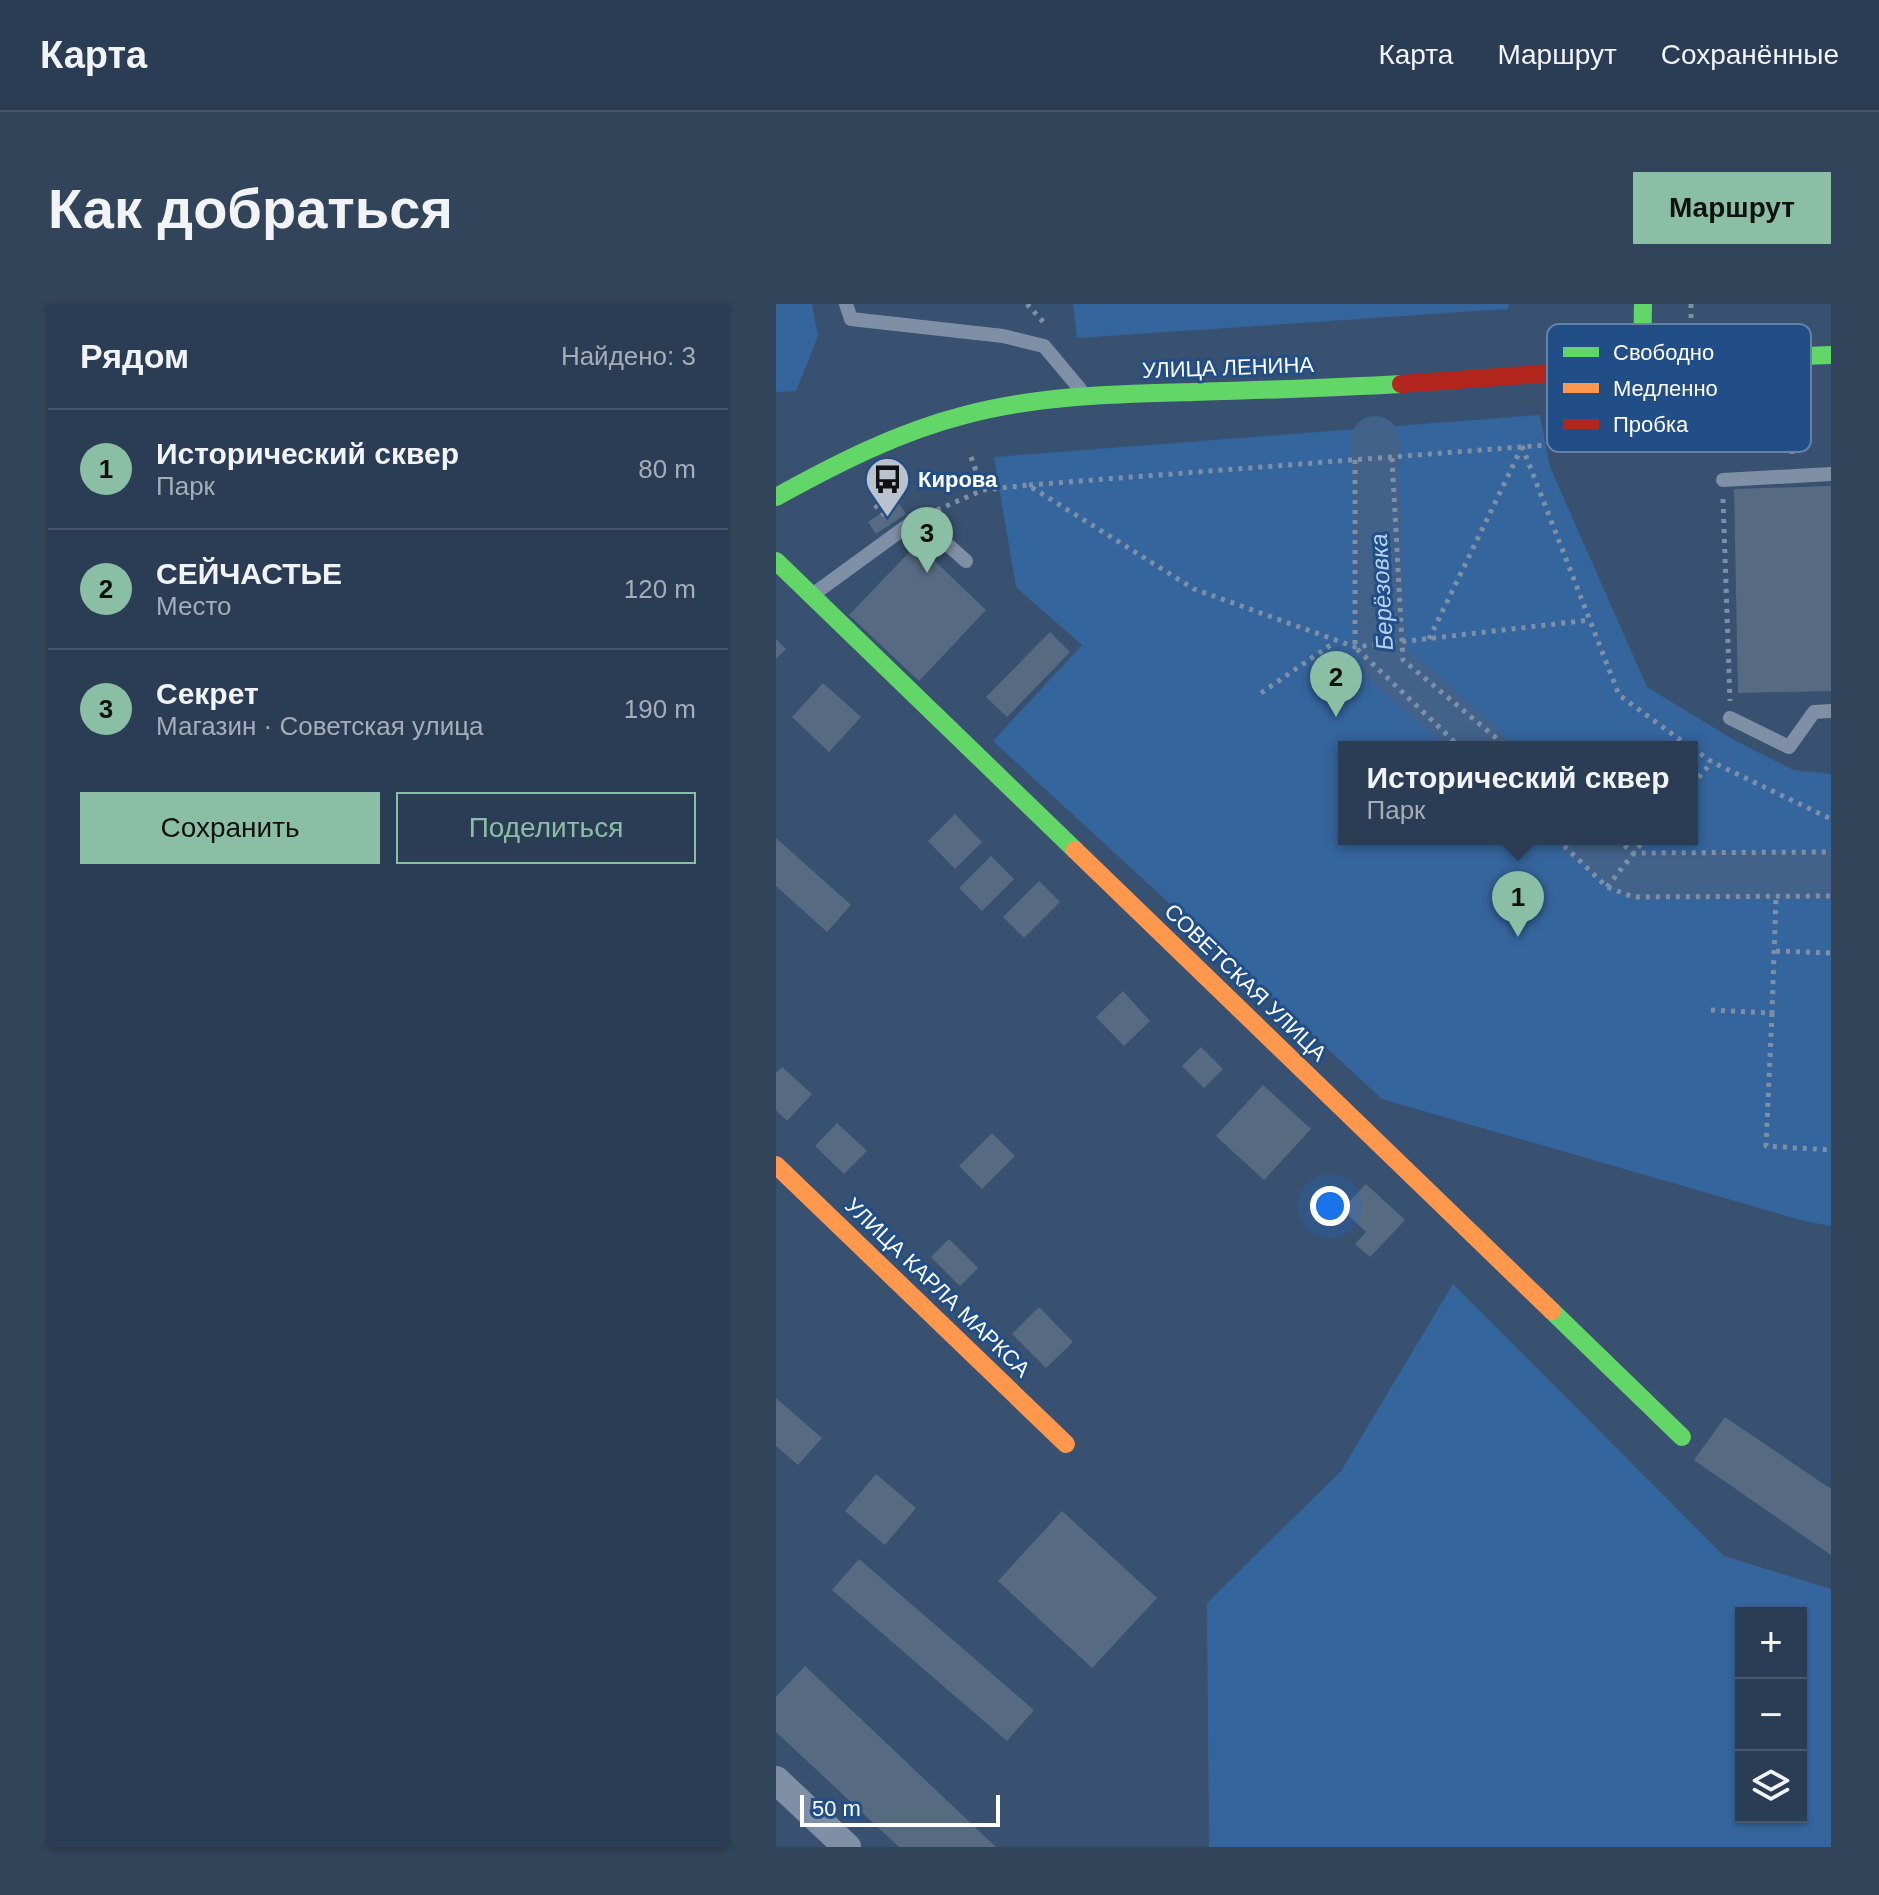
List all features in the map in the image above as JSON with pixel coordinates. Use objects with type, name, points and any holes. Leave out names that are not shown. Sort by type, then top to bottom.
[{"type":"street","points":[[1643,304],[1643,324]]},
{"type":"street","name":"УЛИЦА ЛЕНИНА","points":[[1811,356],[1831,355]]},
{"type":"street","name":"УЛИЦА ЛЕНИНА","points":[[776,497],[852,455],[905,432],[994,408],[1087,397],[1331,387],[1547,373]]},
{"type":"street","name":"СОВЕТСКАЯ УЛИЦА","points":[[776,561],[1031,797],[1682,1437]]},
{"type":"street","name":"УЛИЦА КАРЛА МАРКСА","points":[[776,1165],[1066,1444]]},
{"type":"street","points":[[776,1780],[847,1847]]},
{"type":"lane","points":[[846,304],[851,319],[1003,336],[1044,346],[1087,397]]},
{"type":"lane","points":[[1723,480],[1831,474]]},
{"type":"lane","points":[[812,596],[918,518],[966,561]]},
{"type":"lane","points":[[1730,718],[1789,747],[1814,712],[1831,711]]},
{"type":"path","points":[[918,518],[983,490],[1547,444]]},
{"type":"path","points":[[1522,446],[1619,695],[1681,741]]},
{"type":"path","points":[[1429,639],[1522,446]]},
{"type":"path","points":[[971,457],[983,490]]},
{"type":"path","points":[[1392,458],[1403,660],[1500,741]]},
{"type":"path","points":[[1355,460],[1355,647],[1454,741]]},
{"type":"path","points":[[1723,480],[1730,718]]},
{"type":"path","points":[[1028,485],[1194,589],[1355,647],[1590,620]]},
{"type":"path","points":[[875,505],[887,518]]},
{"type":"path","points":[[1261,693],[1336,641]]},
{"type":"path","points":[[1698,753],[1831,819]]},
{"type":"path","points":[[1698,778],[1712,762]]},
{"type":"path","points":[[1563,845],[1607,887],[1633,897],[1831,896]]},
{"type":"path","points":[[1624,845],[1633,853],[1831,852]]},
{"type":"path","points":[[1607,887],[1640,845]]},
{"type":"path","points":[[1776,896],[1766,1146],[1831,1150]]},
{"type":"path","points":[[1776,951],[1831,953]]},
{"type":"path","points":[[1711,1010],[1772,1013]]},
{"type":"shaded area","points":[[776,304],[812,304],[818,336],[796,391],[776,392]]},
{"type":"shaded area","points":[[1073,304],[1509,304],[1508,309],[1077,338]]},
{"type":"shaded area","points":[[1540,415],[1550,467],[1647,687],[1734,740],[1793,770],[1831,774],[1831,1226],[1804,1221],[1382,1099],[993,741],[1082,645],[1016,587],[994,457]]},
{"type":"shaded area","points":[[1453,1284],[1724,1556],[1831,1589],[1831,1847],[1209,1847],[1207,1603],[1341,1471]]},
{"type":"building","points":[[1831,486],[1831,691],[1738,693],[1734,489]]},
{"type":"building","points":[[898,502],[906,514],[876,534],[868,522]]},
{"type":"building","points":[[917,544],[986,610],[919,681],[849,615]]},
{"type":"building","points":[[1050,632],[1070,652],[1007,717],[986,697]]},
{"type":"building","points":[[776,639],[786,649],[776,659]]},
{"type":"building","points":[[823,683],[861,717],[829,752],[792,717]]},
{"type":"building","points":[[955,814],[982,842],[955,869],[928,841]]},
{"type":"building","points":[[776,838],[851,905],[827,932],[776,886]]},
{"type":"building","points":[[991,856],[1014,879],[982,911],[959,888]]},
{"type":"building","points":[[1039,881],[1060,902],[1024,938],[1003,917]]},
{"type":"building","points":[[1123,991],[1150,1021],[1124,1046],[1096,1017]]},
{"type":"building","points":[[1201,1047],[1223,1069],[1204,1088],[1182,1066]]},
{"type":"building","points":[[782,1067],[812,1094],[787,1121],[776,1110],[776,1073]]},
{"type":"building","points":[[1263,1085],[1311,1129],[1264,1180],[1216,1136]]},
{"type":"building","points":[[837,1123],[867,1151],[844,1174],[815,1146]]},
{"type":"building","points":[[992,1133],[1015,1156],[982,1189],[959,1166]]},
{"type":"building","points":[[1366,1184],[1405,1220],[1370,1257],[1355,1244],[1366,1232],[1342,1209]]},
{"type":"building","points":[[949,1239],[978,1268],[960,1286],[931,1257]]},
{"type":"building","points":[[1039,1307],[1073,1342],[1046,1368],[1012,1334]]},
{"type":"building","points":[[776,1398],[822,1438],[798,1465],[776,1446]]},
{"type":"building","points":[[1725,1417],[1831,1489],[1831,1555],[1694,1460]]},
{"type":"building","points":[[876,1474],[916,1508],[885,1545],[845,1511]]},
{"type":"building","points":[[1062,1511],[1157,1598],[1092,1668],[998,1581]]},
{"type":"building","points":[[859,1559],[1034,1710],[1007,1741],[832,1590]]},
{"type":"building","points":[[805,1666],[996,1847],[899,1847],[776,1732],[776,1697]]},
{"type":"waterway","name":"Берёзовка","points":[[1375,440],[1380,622],[1385,661],[1476,741]]},
{"type":"waterway","name":"Берёзовка","points":[[1596,845],[1638,876],[1831,875]]},
{"type":"traffic: fast","points":[[1643,304],[1643,324]]},
{"type":"traffic: fast","points":[[1811,356],[1831,355]]},
{"type":"traffic: fast","points":[[776,497],[892,440],[940,422],[993,408],[1050,399],[1108,395],[1401,384]]},
{"type":"traffic: fast","points":[[776,561],[1075,850]]},
{"type":"traffic: fast","points":[[1552,1311],[1682,1437]]},
{"type":"traffic: slow","points":[[1075,850],[1552,1311]]},
{"type":"traffic: slow","points":[[776,1165],[1066,1444]]},
{"type":"traffic: jam","points":[[1401,384],[1547,373]]},
{"type":"place","name":"Кирова","points":[[887,518]]},
{"type":"place","name":"Секрет","points":[[927,573]]},
{"type":"place","name":"СЕЙЧАСТЬЕ","points":[[1336,717]]},
{"type":"place","name":"Исторический сквер","points":[[1518,937]]}]
